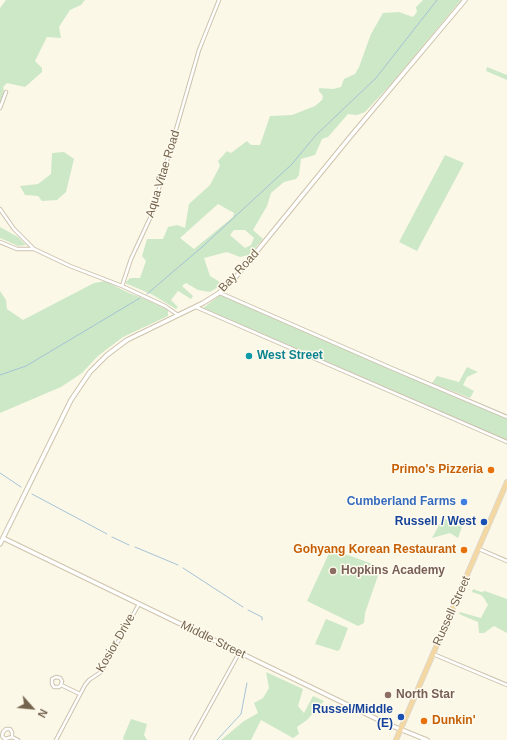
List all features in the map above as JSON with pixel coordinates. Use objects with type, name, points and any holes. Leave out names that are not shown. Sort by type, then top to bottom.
[{"type":"highway","name":"Russell Street","points":[[396,740],[507,482]]},
{"type":"main road","name":"Bay Road","points":[[0,544],[1,538],[71,400],[85,377],[104,358],[124,342],[143,331],[179,316],[219,292],[246,265],[350,137],[465,0]]},
{"type":"main road","name":"Middle Street","points":[[1,538],[400,730],[427,740]]},
{"type":"street","name":"Aqua Vitae Road","points":[[122,286],[131,259],[151,216],[199,50],[219,0]]},
{"type":"street","points":[[0,108],[6,92]]},
{"type":"street","points":[[0,209],[14,229],[34,249],[70,266],[122,286],[165,306],[179,316]]},
{"type":"street","points":[[0,242],[17,249],[34,249]]},
{"type":"street","points":[[219,292],[393,369],[507,416]]},
{"type":"street","points":[[196,307],[507,442]]},
{"type":"street","points":[[479,549],[507,561]]},
{"type":"street","name":"Kosior Drive","points":[[56,740],[80,694],[88,681],[101,672],[139,604]]},
{"type":"street","points":[[191,740],[239,653]]},
{"type":"street","points":[[433,654],[507,685]]},
{"type":"street","points":[[61,685],[62,681],[59,677],[55,677],[52,680],[54,687],[59,687],[61,685],[80,694]]},
{"type":"street","points":[[12,737],[10,730],[3,731],[2,736],[4,738],[8,739],[12,737],[18,740]]},
{"type":"green space","points":[[6,0],[85,0],[81,5],[70,10],[59,27],[61,38],[47,37],[35,61],[42,68],[42,72],[25,87],[7,83],[3,87],[6,99],[0,106],[0,8]]},
{"type":"green space","points":[[423,0],[461,0],[391,84],[365,112],[357,115],[348,114],[328,137],[322,139],[315,155],[301,159],[299,175],[296,179],[284,182],[271,193],[267,206],[253,230],[263,239],[249,255],[240,257],[227,252],[204,258],[210,276],[223,284],[210,292],[198,290],[186,283],[182,286],[193,296],[191,299],[178,291],[171,300],[178,307],[176,309],[153,295],[125,283],[130,278],[140,278],[146,261],[142,256],[147,239],[163,239],[168,227],[177,225],[185,228],[189,204],[210,185],[220,166],[218,161],[227,151],[231,153],[247,141],[251,145],[260,145],[270,116],[292,115],[315,106],[322,100],[323,96],[319,91],[319,88],[333,89],[341,87],[344,79],[355,74],[359,67],[371,34],[383,13],[399,12],[413,17],[417,12],[416,7]],"holes":[[[218,204],[234,213],[233,217],[194,249],[180,238]],[[234,230],[245,230],[254,238],[251,245],[245,248],[230,235]]]},
{"type":"green space","points":[[487,67],[507,75],[507,80],[486,71]]},
{"type":"green space","points":[[64,152],[74,159],[66,192],[57,200],[42,201],[38,196],[25,195],[20,186],[38,184],[51,174],[52,153]]},
{"type":"green space","points":[[445,155],[464,163],[417,251],[399,242]]},
{"type":"green space","points":[[0,227],[18,237],[26,245],[18,246],[0,238]]},
{"type":"green space","points":[[105,281],[168,310],[168,316],[123,337],[98,356],[82,373],[61,387],[0,413],[0,291],[6,300],[7,309],[23,320],[94,283]]},
{"type":"green space","points":[[220,295],[507,419],[507,440],[203,308]]},
{"type":"green space","points":[[467,367],[478,372],[467,377],[463,385],[474,391],[470,398],[432,383],[437,376],[459,382]]},
{"type":"green space","points":[[443,518],[462,527],[458,538],[450,533],[432,538]]},
{"type":"green space","points":[[331,549],[381,567],[365,613],[364,623],[358,626],[307,601]]},
{"type":"green space","points":[[473,589],[481,592],[485,591],[507,599],[507,633],[494,626],[484,633],[479,633],[478,622],[459,614],[460,612],[481,618],[488,605],[481,595],[472,592]]},
{"type":"green space","points":[[326,619],[348,628],[338,651],[315,644]]},
{"type":"green space","points":[[266,672],[303,689],[298,706],[304,713],[313,696],[324,701],[307,720],[297,727],[299,734],[293,738],[261,720],[251,740],[221,740],[244,721],[258,713],[254,703],[263,698],[269,688]]},
{"type":"green space","points":[[131,719],[147,724],[144,735],[147,740],[124,740],[123,738]]},
{"type":"waterway","points":[[147,294],[202,247],[292,164],[316,135],[376,78],[437,0]]},
{"type":"waterway","points":[[0,375],[26,366],[140,298]]},
{"type":"waterway","points":[[0,473],[21,487]]},
{"type":"waterway","points":[[32,494],[107,534]]},
{"type":"waterway","points":[[112,537],[129,545]]},
{"type":"waterway","points":[[135,547],[178,565]]},
{"type":"waterway","points":[[183,568],[243,607]]},
{"type":"waterway","points":[[248,610],[262,617],[262,620]]},
{"type":"waterway","points":[[217,740],[241,714],[247,683]]},
{"type":"place","name":"West Street","points":[[249,356]]},
{"type":"place","name":"Primo's Pizzeria","points":[[491,470]]},
{"type":"place","name":"Cumberland Farms","points":[[464,502]]},
{"type":"place","name":"Russell / West","points":[[484,522]]},
{"type":"place","name":"Gohyang Korean Restaurant","points":[[464,550]]},
{"type":"place","name":"Hopkins Academy","points":[[333,571]]},
{"type":"place","name":"North Star","points":[[388,695]]},
{"type":"place","name":"Russel/Middle (E)","points":[[401,717]]},
{"type":"place","name":"Dunkin'","points":[[424,721]]}]
